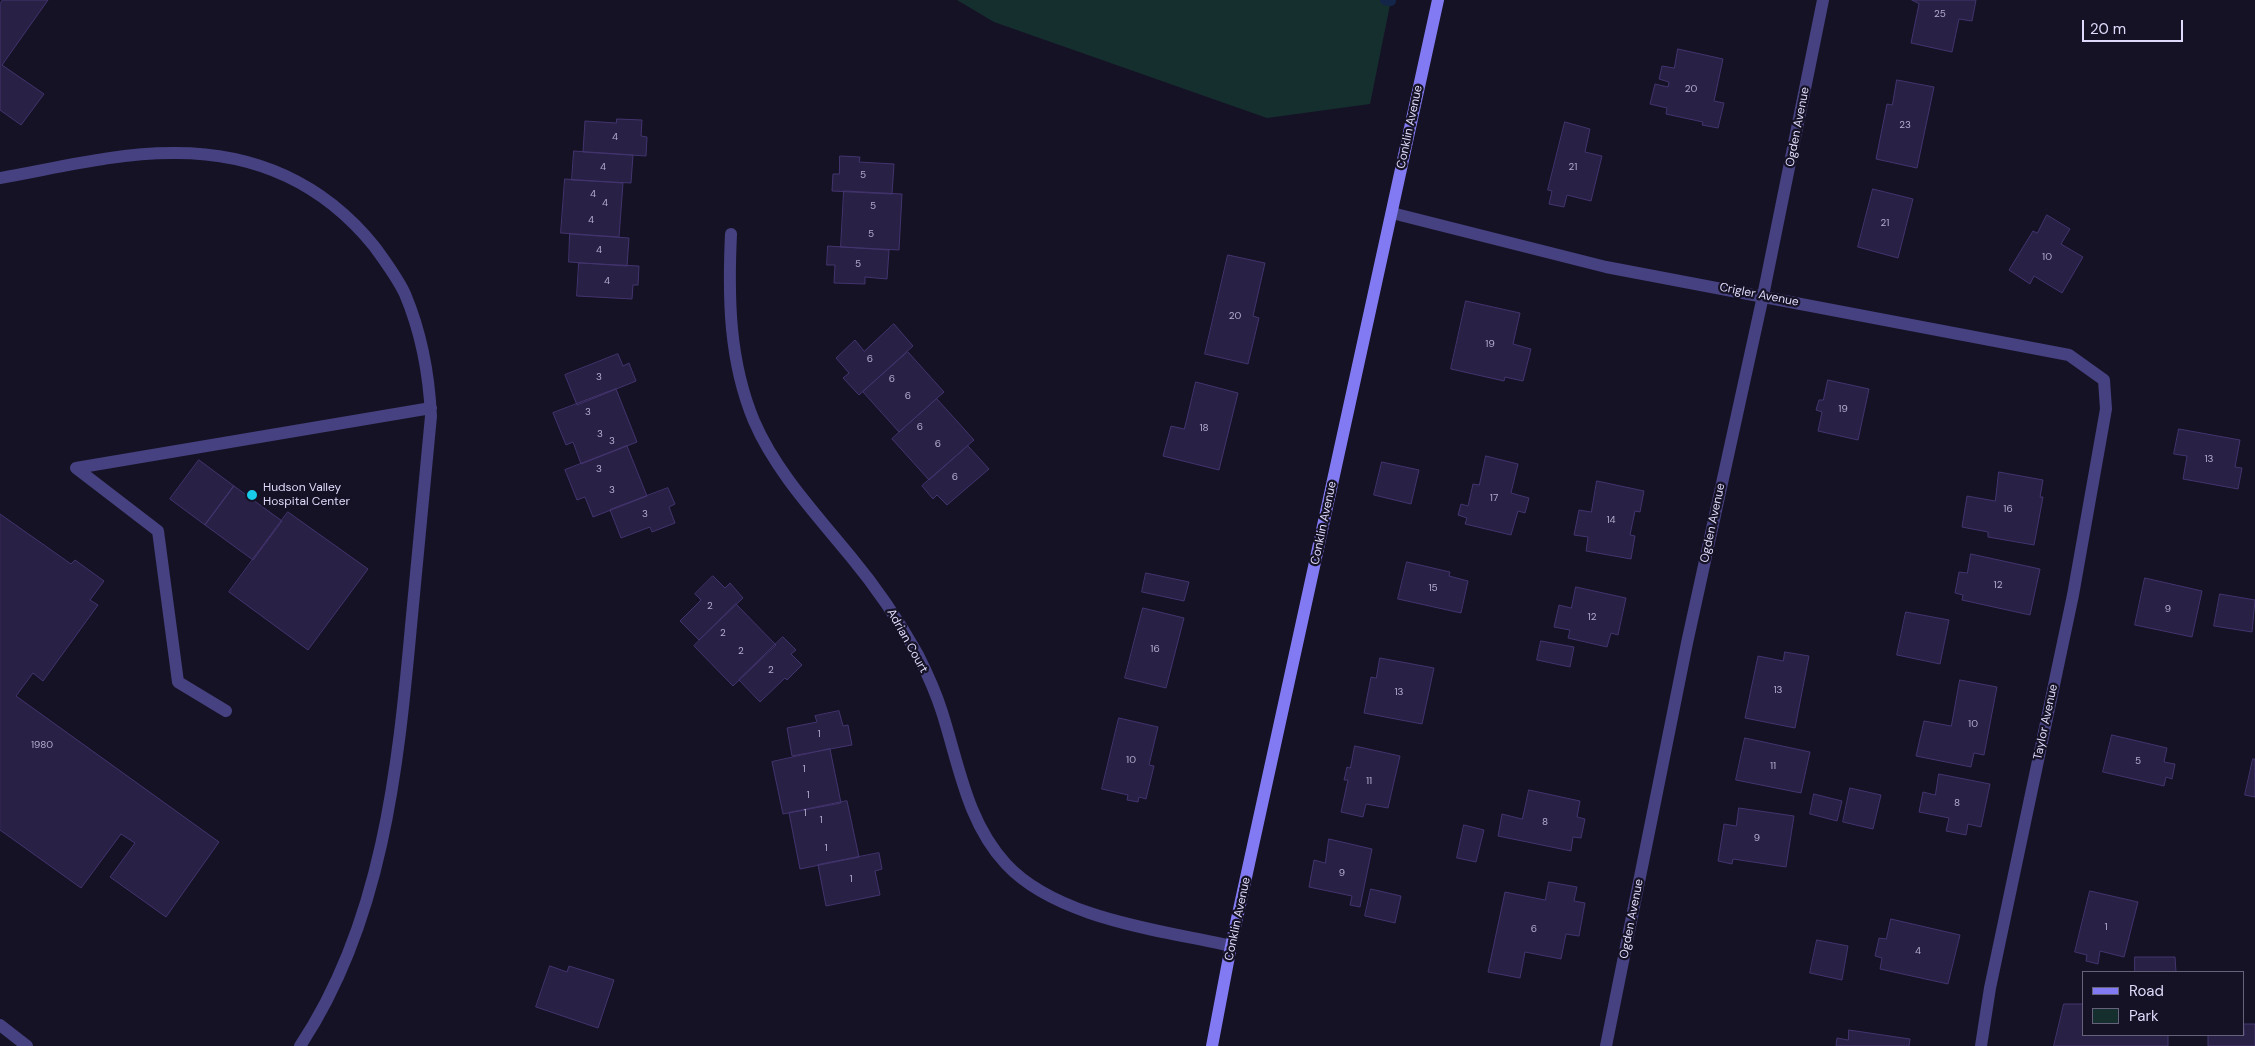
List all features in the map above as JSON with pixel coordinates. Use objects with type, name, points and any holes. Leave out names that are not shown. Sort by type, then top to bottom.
[{"type":"street","name":"Conklin Avenue","points":[[1212,1046],[1232,946],[1438,0]]},
{"type":"street","name":"Ogden Avenue","points":[[1606,1046],[1687,643],[1763,296],[1823,0]]},
{"type":"street","points":[[0,178],[133,155],[173,153],[215,155],[255,162],[295,179],[328,201],[360,229],[384,259],[404,293],[416,328],[428,374],[430,408],[403,720],[394,784],[369,891],[332,990],[300,1046]]},
{"type":"street","name":"Crigler Avenue","points":[[1392,213],[1606,267],[2069,355],[2104,380],[2106,398]]},
{"type":"street","name":"Adrian Court","points":[[731,234],[729,280],[731,328],[738,374],[754,422],[780,467],[889,608],[918,657],[942,710],[966,798],[983,833],[1007,865],[1038,890],[1079,910],[1232,946]]},
{"type":"street","name":"Taylor Avenue","points":[[1981,1046],[1990,988],[2073,595],[2106,398]]},
{"type":"street","points":[[226,711],[178,682],[158,531],[76,468],[430,408]]},
{"type":"street","points":[[0,1025],[27,1046]]},
{"type":"green space","points":[[957,0],[1391,0],[1370,104],[1267,118],[994,22]]},
{"type":"building","points":[[3,0],[48,0],[2,65],[44,94],[21,125],[0,110],[0,4]]},
{"type":"building","points":[[1912,0],[1976,0],[1972,21],[1959,19],[1952,52],[1911,43],[1919,4]]},
{"type":"building","points":[[1678,49],[1723,59],[1714,101],[1724,103],[1718,128],[1702,125],[1703,122],[1666,114],[1667,108],[1650,104],[1655,84],[1668,87],[1669,82],[1659,79],[1662,66],[1674,68]]},
{"type":"building","points":[[1897,80],[1934,87],[1917,168],[1876,159],[1887,104],[1892,105]]},
{"type":"building","points":[[617,119],[642,120],[641,136],[647,137],[646,156],[583,152],[585,121],[616,123]]},
{"type":"building","points":[[1565,122],[1590,129],[1585,152],[1602,156],[1591,201],[1567,195],[1564,207],[1549,204],[1552,191],[1548,190]]},
{"type":"building","points":[[574,151],[633,155],[631,183],[572,180]]},
{"type":"building","points":[[840,156],[860,157],[859,162],[894,164],[892,194],[832,191],[833,174],[839,174]]},
{"type":"building","points":[[565,179],[623,183],[619,237],[561,233]]},
{"type":"building","points":[[1873,189],[1913,199],[1898,258],[1858,247]]},
{"type":"building","points":[[844,191],[902,194],[899,250],[841,247]]},
{"type":"building","points":[[2047,215],[2070,229],[2061,244],[2083,257],[2062,293],[2034,276],[2030,284],[2009,270],[2033,231],[2037,233]]},
{"type":"building","points":[[570,234],[629,238],[627,266],[569,262]]},
{"type":"building","points":[[828,246],[889,250],[887,279],[865,277],[865,284],[834,283],[835,265],[827,265]]},
{"type":"building","points":[[1228,255],[1265,263],[1253,316],[1259,318],[1248,364],[1205,354]]},
{"type":"building","points":[[579,263],[639,266],[638,285],[633,285],[632,299],[577,296]]},
{"type":"building","points":[[1466,301],[1520,313],[1513,344],[1531,349],[1523,381],[1505,377],[1504,381],[1451,369]]},
{"type":"building","points":[[894,324],[913,346],[859,395],[843,378],[849,373],[836,358],[855,340],[864,351]]},
{"type":"building","points":[[908,352],[944,392],[899,432],[863,392]]},
{"type":"building","points":[[618,354],[623,366],[629,363],[636,381],[577,405],[565,375]]},
{"type":"building","points":[[1828,380],[1869,389],[1858,440],[1818,431],[1822,412],[1816,410],[1819,400],[1823,400]]},
{"type":"building","points":[[1196,382],[1238,393],[1219,470],[1163,456],[1171,426],[1184,429]]},
{"type":"building","points":[[616,389],[637,442],[581,464],[573,442],[566,445],[553,413]]},
{"type":"building","points":[[937,399],[974,440],[929,480],[892,439]]},
{"type":"building","points":[[2179,429],[2240,440],[2235,467],[2242,468],[2238,489],[2183,479],[2187,456],[2174,454]]},
{"type":"building","points":[[627,446],[647,496],[593,517],[585,497],[577,500],[565,470]]},
{"type":"building","points":[[968,446],[989,469],[947,505],[937,495],[933,499],[922,486]]},
{"type":"building","points":[[1486,456],[1518,464],[1511,493],[1529,498],[1525,513],[1518,511],[1511,535],[1465,524],[1467,518],[1458,515],[1461,504],[1468,506],[1473,484],[1479,485]]},
{"type":"building","points":[[199,460],[234,486],[205,525],[170,499]]},
{"type":"building","points":[[1382,462],[1419,470],[1411,504],[1374,495]]},
{"type":"building","points":[[1999,472],[2043,480],[2040,497],[2043,497],[2034,545],[1988,537],[1988,532],[1962,527],[1967,496],[1995,501]]},
{"type":"building","points":[[1597,481],[1644,491],[1640,512],[1635,511],[1630,535],[1635,536],[1631,559],[1586,551],[1588,537],[1574,535],[1579,510],[1591,512]]},
{"type":"building","points":[[234,486],[282,521],[253,560],[205,525]]},
{"type":"building","points":[[668,488],[675,504],[669,507],[675,523],[652,532],[650,527],[621,538],[610,510]]},
{"type":"building","points":[[288,512],[368,569],[308,650],[229,592]]},
{"type":"building","points":[[0,514],[71,564],[75,560],[104,581],[90,600],[98,605],[43,681],[33,673],[16,696],[219,842],[166,917],[110,877],[135,843],[121,834],[81,888],[0,830]]},
{"type":"building","points":[[1971,554],[2040,569],[2030,615],[1962,600],[1963,595],[1955,593],[1959,572],[1967,573]]},
{"type":"building","points":[[1407,562],[1450,572],[1449,576],[1468,581],[1461,613],[1398,599]]},
{"type":"building","points":[[1146,573],[1189,582],[1184,601],[1142,592]]},
{"type":"building","points":[[713,576],[725,588],[730,583],[743,598],[699,640],[680,621],[701,600],[695,594]]},
{"type":"building","points":[[2145,578],[2202,591],[2192,637],[2135,625]]},
{"type":"building","points":[[1576,587],[1626,598],[1618,635],[1611,633],[1607,647],[1568,638],[1570,630],[1554,627],[1559,605],[1571,608]]},
{"type":"building","points":[[2220,594],[2255,600],[2252,632],[2214,626]]},
{"type":"building","points":[[736,604],[776,645],[733,686],[694,646]]},
{"type":"building","points":[[1143,608],[1184,618],[1166,688],[1125,678]]},
{"type":"building","points":[[1906,612],[1949,620],[1940,664],[1897,655]]},
{"type":"building","points":[[783,637],[796,650],[791,654],[802,665],[760,702],[739,680]]},
{"type":"building","points":[[1541,641],[1574,647],[1570,667],[1537,660]]},
{"type":"building","points":[[1785,652],[1809,656],[1795,728],[1745,718],[1758,656],[1783,661]]},
{"type":"building","points":[[1380,658],[1434,668],[1422,724],[1364,713],[1371,677],[1376,678]]},
{"type":"building","points":[[1960,680],[1997,687],[1984,755],[1974,753],[1971,767],[1916,756],[1924,721],[1951,726]]},
{"type":"building","points":[[839,711],[843,726],[848,725],[852,745],[792,756],[787,728],[817,722],[815,716]]},
{"type":"building","points":[[1119,718],[1158,727],[1149,765],[1154,766],[1146,799],[1139,797],[1138,802],[1127,800],[1128,795],[1102,789]]},
{"type":"building","points":[[2112,735],[2167,748],[2164,762],[2175,764],[2172,779],[2166,777],[2164,786],[2103,772]]},
{"type":"building","points":[[1745,738],[1810,752],[1801,793],[1736,780]]},
{"type":"building","points":[[1355,746],[1400,756],[1388,808],[1366,804],[1363,817],[1341,812],[1348,780],[1344,780],[1347,767],[1350,768]]},
{"type":"building","points":[[830,749],[841,803],[783,814],[772,762]]},
{"type":"building","points":[[2253,759],[2255,759],[2255,797],[2245,795]]},
{"type":"building","points":[[1939,774],[1990,784],[1981,827],[1968,824],[1966,835],[1946,831],[1949,818],[1919,812],[1923,792],[1935,795]]},
{"type":"building","points":[[1850,788],[1881,795],[1873,829],[1843,822]]},
{"type":"building","points":[[1529,790],[1580,801],[1577,817],[1585,819],[1581,838],[1573,837],[1571,851],[1498,836],[1502,814],[1522,819]]},
{"type":"building","points":[[1814,794],[1842,801],[1837,821],[1810,814]]},
{"type":"building","points":[[847,801],[859,857],[800,869],[789,813]]},
{"type":"building","points":[[1739,808],[1794,816],[1786,867],[1733,859],[1732,864],[1718,861],[1724,824],[1736,826]]},
{"type":"building","points":[[1464,825],[1484,830],[1476,862],[1457,858]]},
{"type":"building","points":[[1329,839],[1372,849],[1360,907],[1350,905],[1352,896],[1309,887],[1314,860],[1325,863]]},
{"type":"building","points":[[879,853],[882,869],[875,871],[880,895],[826,906],[818,865]]},
{"type":"building","points":[[1549,882],[1577,887],[1574,901],[1585,903],[1579,936],[1566,934],[1561,959],[1525,952],[1520,978],[1488,972],[1505,892],[1545,900]]},
{"type":"building","points":[[1371,889],[1401,896],[1395,923],[1365,916]]},
{"type":"building","points":[[2090,891],[2138,902],[2124,957],[2100,951],[2098,964],[2086,961],[2087,955],[2075,952]]},
{"type":"building","points":[[1891,919],[1960,935],[1948,984],[1880,969],[1882,958],[1875,956],[1879,938],[1886,939]]},
{"type":"building","points":[[1817,940],[1848,946],[1842,980],[1810,973]]},
{"type":"building","points":[[2135,957],[2175,957],[2176,971],[2135,971]]},
{"type":"building","points":[[550,966],[567,972],[569,966],[614,980],[598,1028],[536,1007]]},
{"type":"building","points":[[2064,1004],[2082,1004],[2082,1036],[2168,1036],[2168,1046],[2054,1046]]},
{"type":"building","points":[[2245,1024],[2255,1024],[2255,1046],[2208,1046],[2208,1036],[2245,1036]]},
{"type":"building","points":[[1849,1030],[1910,1039],[1909,1046],[1836,1046],[1837,1038],[1848,1040]]},
{"type":"waterway","points":[[1385,0],[1391,1]]},
{"type":"place","name":"Hudson Valley Hospital Center","points":[[252,495]]}]
